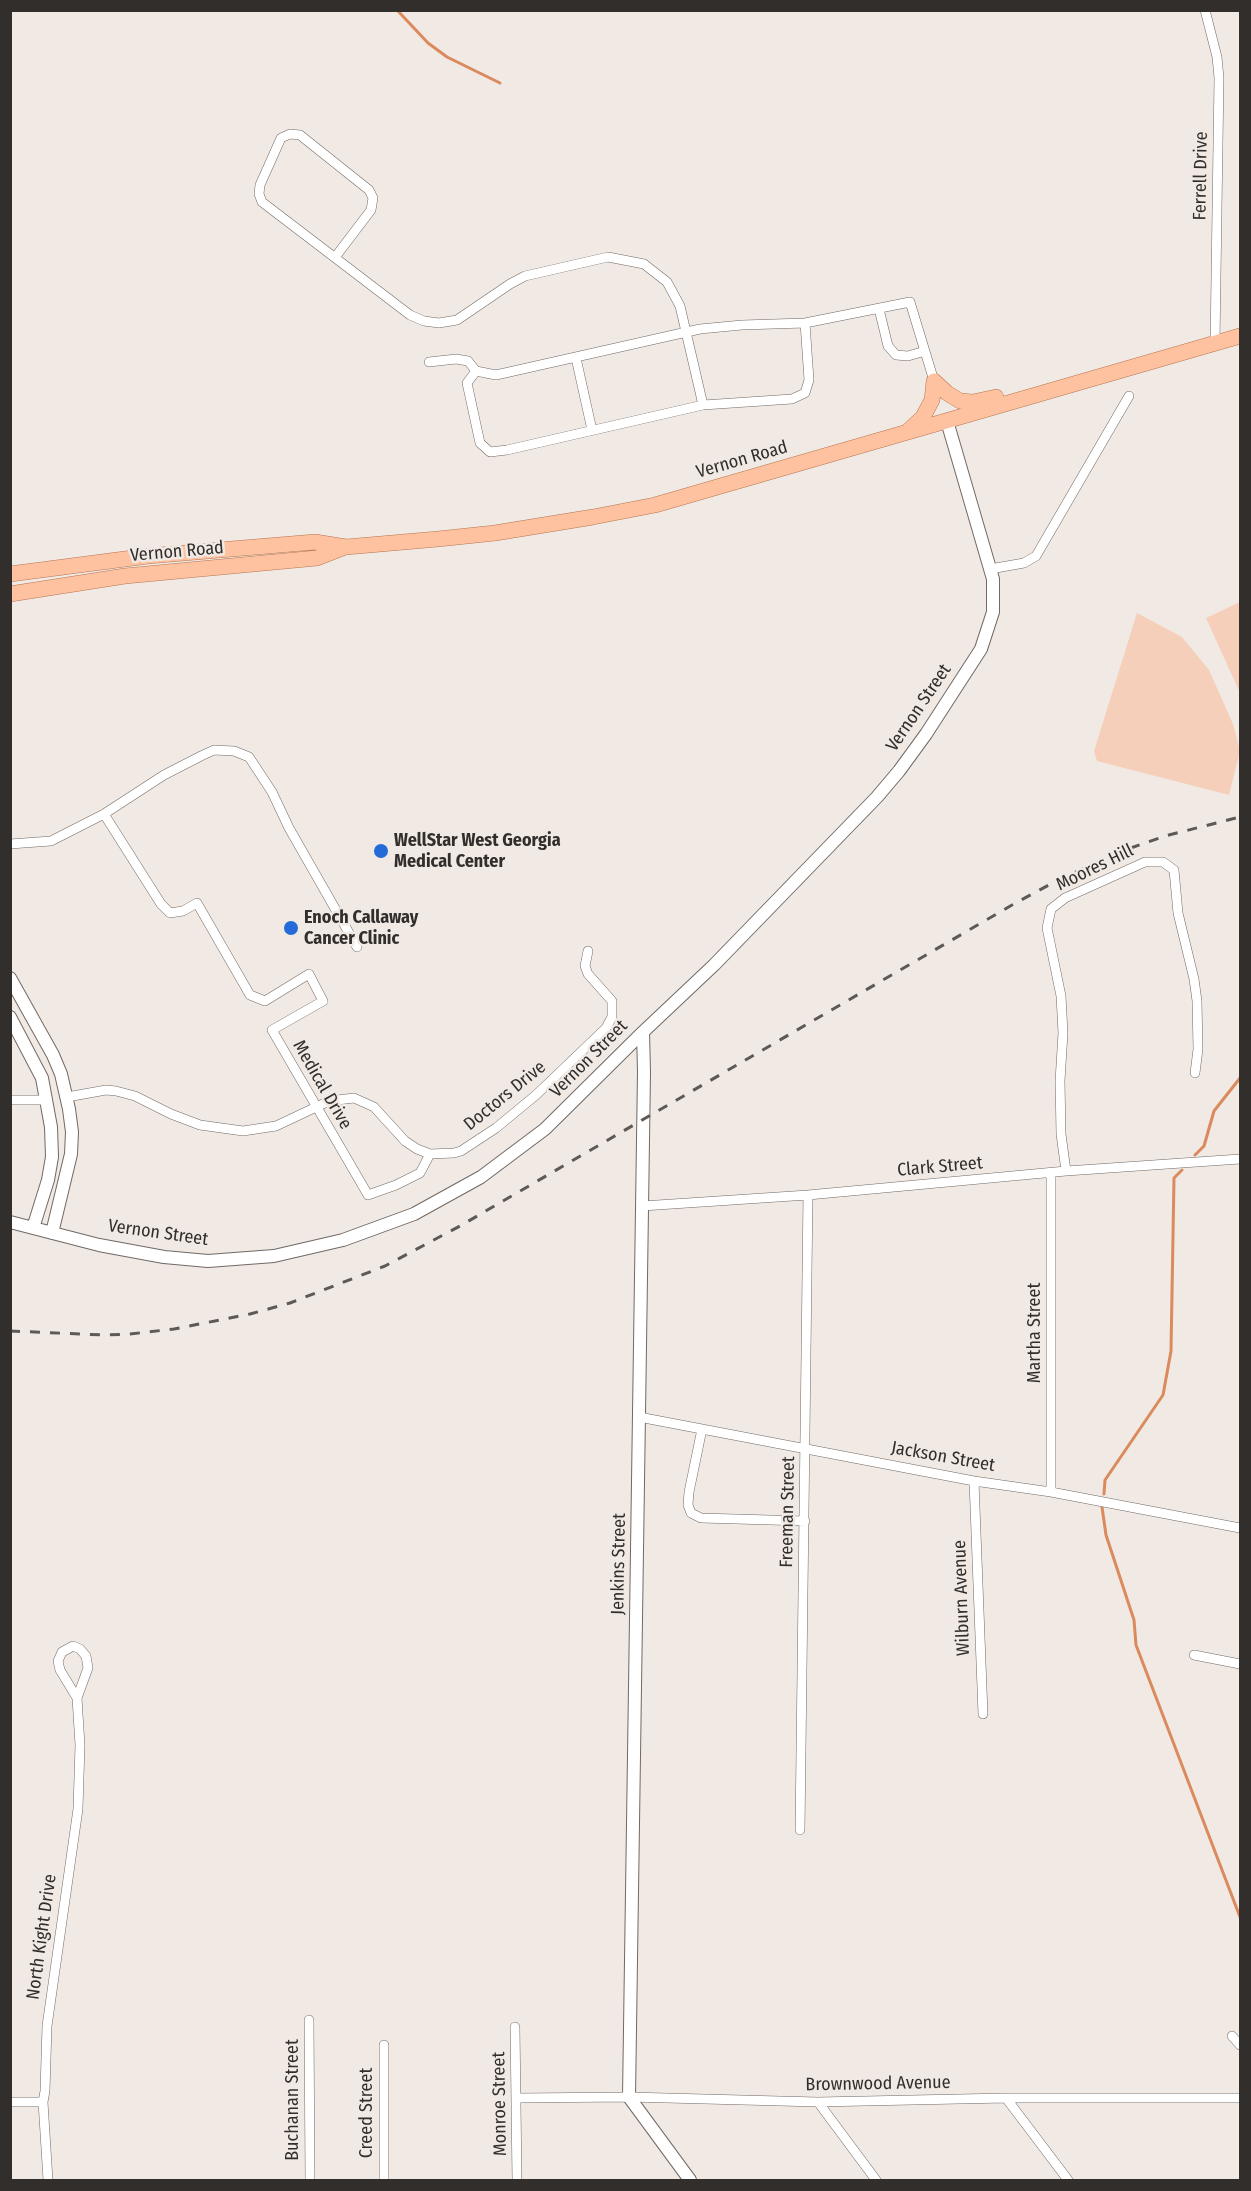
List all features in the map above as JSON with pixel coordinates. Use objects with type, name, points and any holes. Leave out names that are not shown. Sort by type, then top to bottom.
[{"type":"main road","points":[[1215,343],[1240,336]]},
{"type":"main road","name":"Vernon Road","points":[[14,572],[136,557],[315,542],[346,547],[495,533],[655,505],[1215,343]]},
{"type":"main road","points":[[934,381],[960,401],[973,402],[1008,395],[1041,393]]},
{"type":"main road","points":[[906,433],[923,417],[932,400],[934,381]]},
{"type":"main road","name":"Vernon Road","points":[[10,594],[125,576],[316,558],[346,547]]},
{"type":"street","name":"Ferrell Drive","points":[[1205,10],[1217,57],[1219,78],[1215,343]]},
{"type":"street","points":[[336,256],[371,210],[374,198],[369,190],[300,135],[290,134],[281,138],[260,184],[259,194],[262,202],[336,256],[410,315],[424,321],[439,323],[457,320],[525,276],[608,257],[644,264],[666,282],[680,306],[703,405]]},
{"type":"street","points":[[429,362],[456,359],[468,361],[476,371],[496,375],[700,329],[805,323],[910,302],[934,381]]},
{"type":"street","points":[[879,309],[888,346],[896,355],[908,356],[925,351]]},
{"type":"street","points":[[476,371],[467,383],[480,443],[490,452],[507,450],[703,405],[792,399],[805,393],[809,380],[805,323]]},
{"type":"street","points":[[576,358],[592,430]]},
{"type":"street","points":[[990,568],[1024,563],[1036,556],[1129,396]]},
{"type":"street","name":"Vernon Street","points":[[10,1222],[142,1254],[208,1260],[252,1259],[285,1254],[320,1247],[367,1233],[437,1203],[502,1163],[566,1111],[846,831],[899,771],[953,694],[984,643],[993,612],[994,590],[990,568],[947,421]]},
{"type":"street","points":[[10,844],[51,841],[104,814],[164,775],[214,750],[234,751],[249,757],[272,792],[289,828],[357,947]]},
{"type":"street","name":"Medical Drive","points":[[104,814],[161,904],[170,913],[183,911],[197,903],[250,995],[265,1001],[309,974],[323,1001],[272,1030],[368,1195],[420,1173],[430,1154]]},
{"type":"street","name":"Moores Hill","points":[[1066,1171],[1061,1134],[1060,1081],[1063,1033],[1061,996],[1047,928],[1051,909],[1065,898],[1145,861],[1163,862],[1174,870],[1178,913],[1184,945],[1194,978],[1197,1001],[1198,1049],[1195,1073]]},
{"type":"street","name":"Doctors Drive","points":[[430,1154],[446,1154],[461,1150],[496,1128],[536,1095],[606,1028],[612,1017],[612,1002],[588,974],[585,966],[588,951]]},
{"type":"street","points":[[10,978],[53,1055],[61,1074],[71,1120],[71,1154],[52,1233]]},
{"type":"street","points":[[10,1017],[42,1078],[51,1127],[52,1157],[48,1180],[33,1228]]},
{"type":"street","name":"Jenkins Street","points":[[628,2097],[643,1032]]},
{"type":"street","points":[[10,1100],[46,1100],[106,1090],[116,1091],[135,1096],[200,1125],[243,1131],[276,1126],[315,1106],[344,1098],[365,1102],[383,1115],[405,1141],[430,1154]]},
{"type":"street","name":"Clark Street","points":[[642,1206],[808,1195],[1066,1171],[1240,1159]]},
{"type":"street","name":"Martha Street","points":[[1051,1173],[1051,1492]]},
{"type":"street","name":"Freeman Street","points":[[800,1830],[808,1195]]},
{"type":"street","name":"Jackson Street","points":[[639,1417],[974,1481],[1051,1492],[1240,1528]]},
{"type":"street","points":[[702,1429],[689,1492],[688,1505],[691,1514],[701,1518],[805,1521]]},
{"type":"street","name":"Wilburn Avenue","points":[[974,1481],[983,1714]]},
{"type":"street","name":"North Kight Drive","points":[[48,2181],[42,2102],[45,2091],[48,2015],[78,1809],[80,1745],[77,1698],[88,1668],[86,1656],[80,1649],[73,1646],[62,1652],[58,1661],[60,1670],[77,1698]]},
{"type":"street","points":[[1194,1654],[1240,1664]]},
{"type":"street","name":"Buchanan Street","points":[[309,2020],[310,2181]]},
{"type":"street","name":"Monroe Street","points":[[515,2027],[517,2181]]},
{"type":"street","points":[[1232,2036],[1240,2045]]},
{"type":"street","name":"Creed Street","points":[[384,2045],[384,2181]]},
{"type":"street","points":[[628,2097],[690,2181]]},
{"type":"street","name":"Brownwood Avenue","points":[[517,2098],[628,2097],[818,2102],[1005,2098],[1240,2098]]},
{"type":"street","points":[[1005,2098],[1068,2181]]},
{"type":"street","points":[[10,2102],[42,2102]]},
{"type":"street","points":[[818,2102],[876,2181]]},
{"type":"shaded area","points":[[1240,602],[1240,693],[1206,618]]},
{"type":"shaded area","points":[[1137,613],[1182,637],[1209,670],[1233,724],[1240,751],[1229,795],[1097,761],[1094,751]]},
{"type":"waterway","points":[[397,10],[428,43],[447,57],[500,83]]},
{"type":"waterway","points":[[1195,1155],[1204,1146],[1214,1111],[1240,1078]]},
{"type":"waterway","points":[[1104,1494],[1105,1480],[1163,1395],[1171,1351],[1174,1178],[1182,1170]]},
{"type":"waterway","points":[[1102,1507],[1106,1535],[1134,1620],[1136,1645],[1240,1917]]},
{"type":"railway","points":[[10,1331],[104,1335],[174,1329],[250,1314],[290,1303],[385,1266],[460,1226],[1058,880],[1125,850],[1165,836],[1240,817]]},
{"type":"place","name":"WellStar West Georgia Medical Center","points":[[381,851]]},
{"type":"place","name":"Enoch Callaway Cancer Clinic","points":[[291,928]]}]
